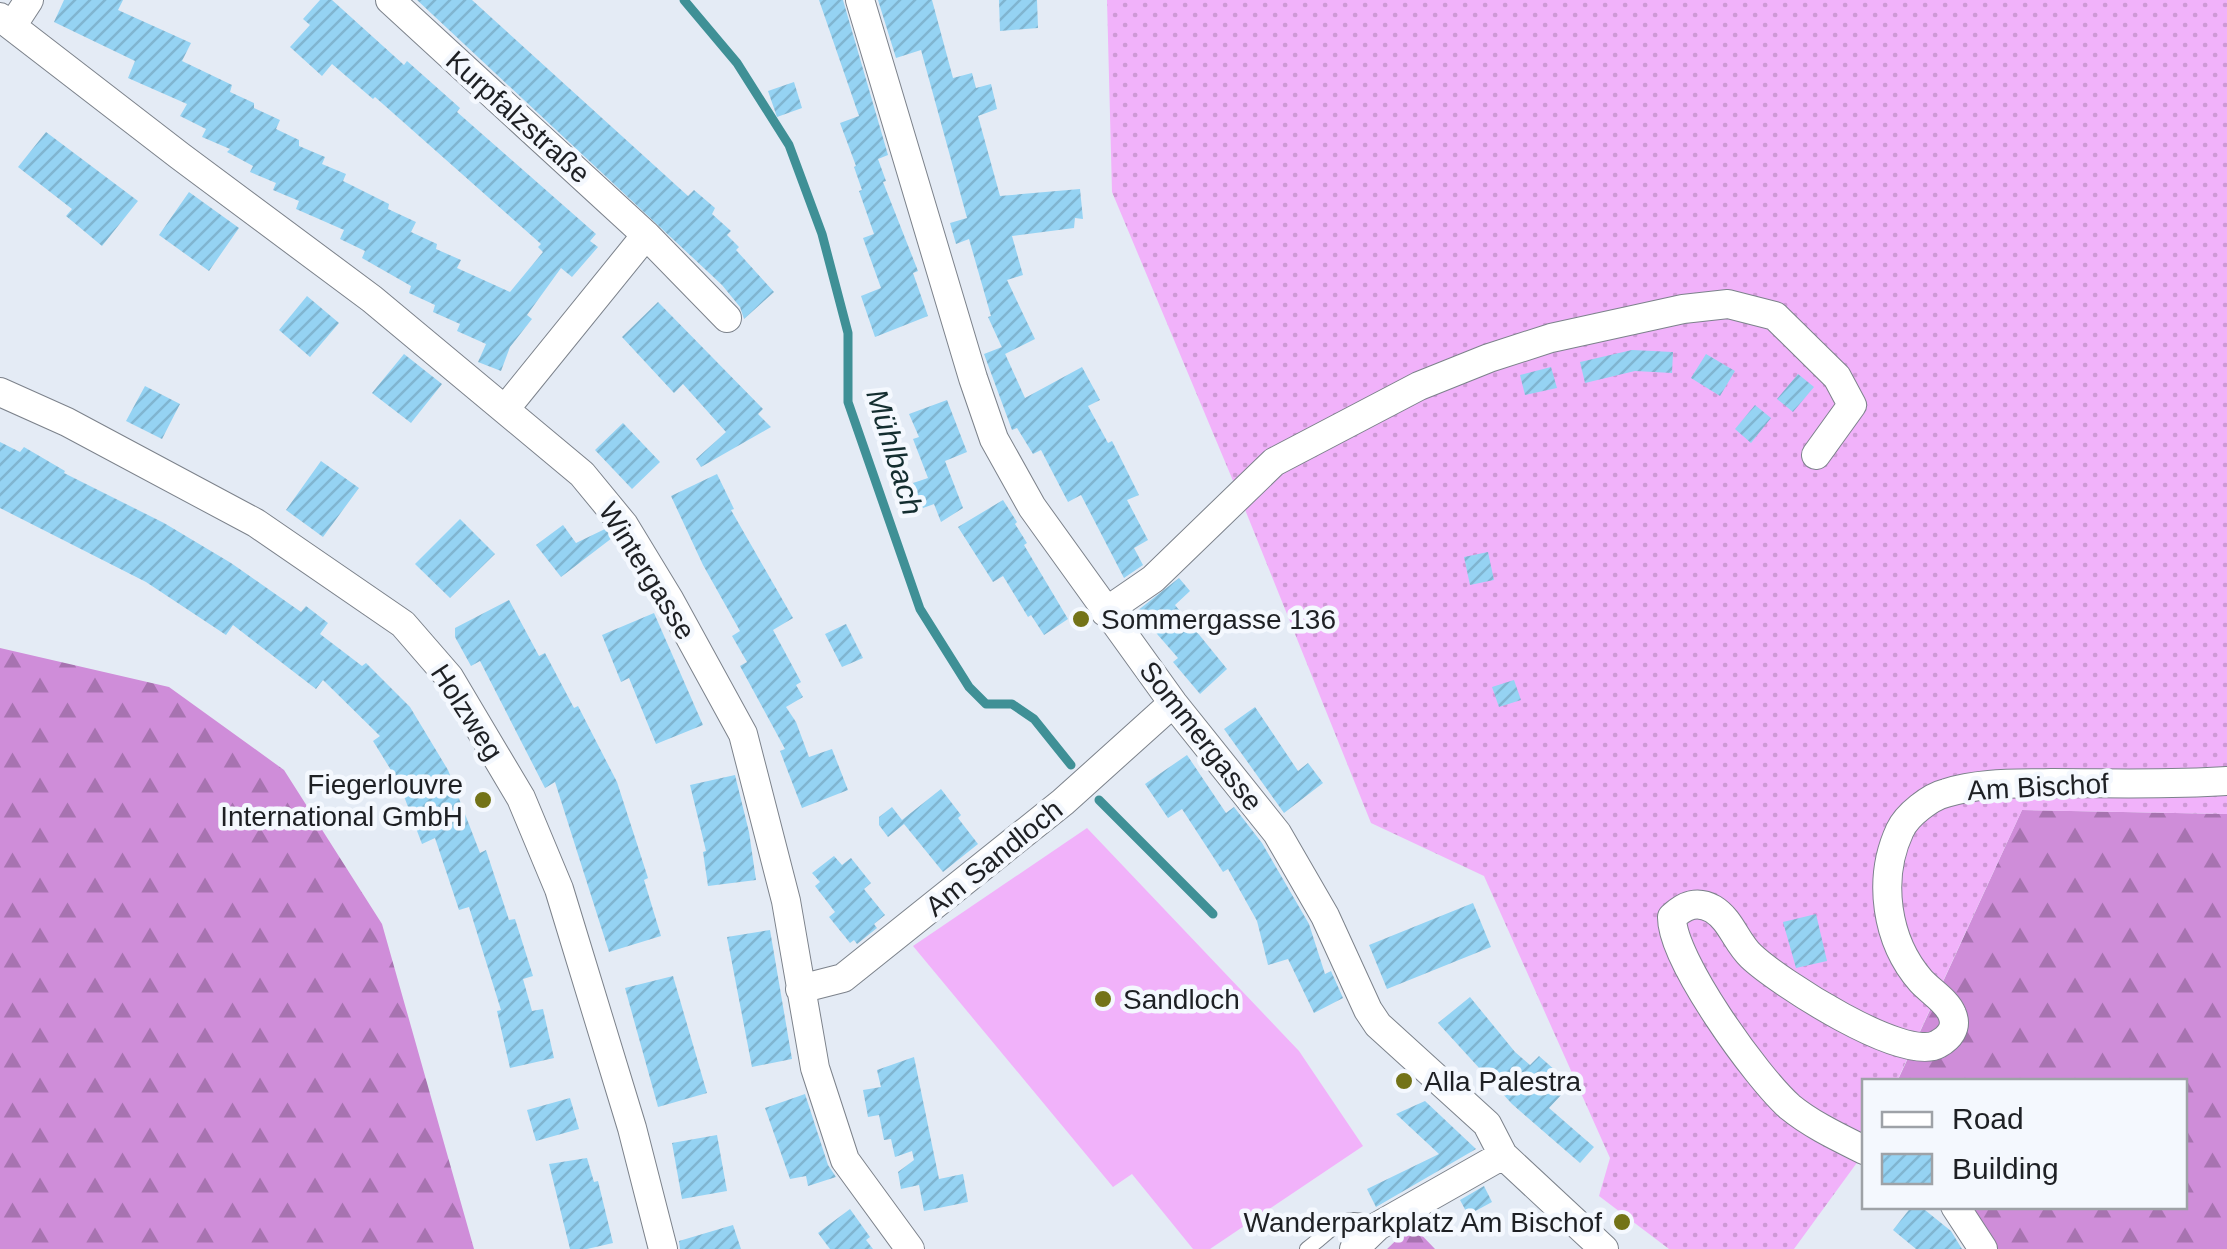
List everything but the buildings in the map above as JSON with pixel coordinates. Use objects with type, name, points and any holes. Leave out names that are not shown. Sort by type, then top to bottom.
[{"type":"street","points":[[6,22],[29,0]]},
{"type":"street","name":"Kurpfalzstraße","points":[[390,0],[646,235],[727,318]]},
{"type":"street","name":"Sommergasse","points":[[860,0],[972,378],[994,439],[1032,507],[1105,612],[1277,833],[1325,916],[1378,1025],[1486,1124],[1503,1155]]},
{"type":"street","name":"Wintergasse","points":[[6,22],[372,299],[506,408],[582,474],[624,525],[735,717],[763,805],[786,902],[814,1068],[846,1160],[910,1249]]},
{"type":"street","points":[[506,408],[646,235]]},
{"type":"street","points":[[1105,612],[1154,579],[1274,462],[1418,386],[1488,358],[1551,338],[1664,313],[1728,304],[1775,316],[1837,377],[1852,405],[1816,455]]},
{"type":"street","name":"Holzweg","points":[[0,392],[67,422],[256,523],[403,624],[449,677],[520,798],[558,890],[632,1128],[664,1249]]},
{"type":"street","name":"Am Sandloch","points":[[800,989],[843,978],[1063,802],[1173,703]]},
{"type":"street","name":"Am Bischof","points":[[1862,1149],[1790,1106],[1742,1052],[1696,980],[1672,928],[1672,917],[1696,903],[1710,907],[1725,918],[1746,952],[1775,979],[1852,1024],[1920,1048],[1934,1047],[1949,1036],[1954,1026],[1952,1012],[1918,978],[1897,942],[1887,907],[1890,867],[1900,828],[1920,807],[1942,794],[1984,784],[2227,782]]},
{"type":"street","points":[[1354,1249],[1378,1226],[1503,1155],[1604,1249]]},
{"type":"street","points":[[1957,1209],[1983,1249]]},
{"type":"lane","points":[[1307,1249],[1346,1220],[1358,1217],[1378,1226]]},
{"type":"shaded area","points":[[1107,0],[2227,0],[2227,814],[2022,810],[1898,1079],[1862,1079],[1862,1156],[1794,1249],[1669,1249],[1599,1196],[1610,1158],[1484,876],[1371,823],[1112,192]]},
{"type":"shaded area","name":"Sandloch","points":[[1087,828],[1299,1051],[1363,1146],[1210,1249],[1193,1249],[1132,1174],[1113,1187],[913,946]]},
{"type":"green space","points":[[0,648],[169,687],[284,770],[382,924],[474,1249],[0,1249]]},
{"type":"green space","points":[[2022,810],[2227,814],[2227,1249],[1986,1249],[1942,1209],[2187,1209],[2187,1079],[1898,1079]]},
{"type":"green space","points":[[1412,1225],[1435,1249],[1387,1249]]},
{"type":"waterway","name":"Mühlbach","points":[[684,0],[737,63],[789,145],[822,234],[848,333],[848,402],[920,609],[969,687],[986,704],[1012,704],[1034,719],[1071,765]]},
{"type":"waterway","name":"Mühlbach","points":[[1099,800],[1213,914]]},
{"type":"place","name":"Sommergasse 136","points":[[1081,619]]},
{"type":"place","name":"Fiegerlouvre International GmbH","points":[[483,800]]},
{"type":"place","name":"Sandloch","points":[[1103,999]]},
{"type":"place","name":"Alla Palestra","points":[[1404,1081]]},
{"type":"place","name":"Wanderparkplatz Am Bischof","points":[[1622,1222]]}]
